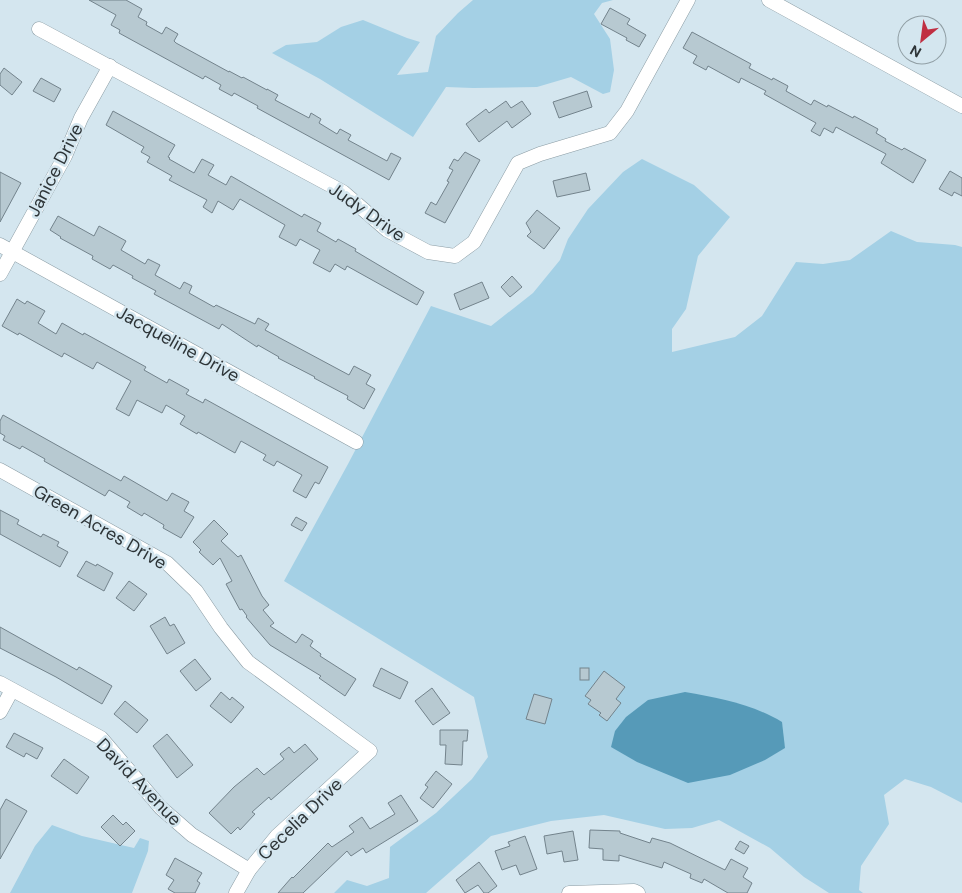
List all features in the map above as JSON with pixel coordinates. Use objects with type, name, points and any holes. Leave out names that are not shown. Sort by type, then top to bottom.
[{"type":"street","name":"Judy Drive","points":[[39,29],[343,192],[387,230],[428,252],[455,256],[474,242],[518,163],[540,154],[610,133],[627,111],[688,0]]},
{"type":"street","points":[[769,0],[962,106]]},
{"type":"street","name":"Janice Drive","points":[[0,274],[6,248],[64,156],[81,118],[110,66]]},
{"type":"street","name":"Jacqueline Drive","points":[[6,248],[356,442]]},
{"type":"street","name":"Green Acres Drive","points":[[0,470],[167,563],[196,591],[221,628],[248,662],[370,751]]},
{"type":"street","points":[[0,712],[6,687]]},
{"type":"street","name":"David Avenue","points":[[6,687],[101,738],[161,808],[192,835],[249,870]]},
{"type":"street","name":"Cecelia Drive","points":[[236,893],[249,870],[277,836],[370,751]]},
{"type":"street","points":[[569,893],[634,891],[638,893]]},
{"type":"shaded area","points":[[473,0],[613,0],[602,3],[594,14],[610,39],[614,70],[610,92],[603,94],[571,77],[537,87],[446,87],[413,137],[320,79],[272,53],[286,45],[317,42],[341,27],[363,20],[420,42],[397,75],[428,72],[436,36]]},
{"type":"shaded area","points":[[642,159],[694,185],[730,217],[698,256],[686,309],[672,329],[672,352],[735,337],[762,316],[796,262],[823,264],[850,260],[891,231],[917,242],[962,247],[962,803],[931,787],[905,779],[884,795],[889,824],[861,866],[859,890],[863,893],[829,893],[804,877],[770,848],[719,820],[692,828],[665,829],[604,815],[551,821],[491,836],[426,893],[334,893],[347,880],[367,886],[389,878],[390,847],[436,813],[472,779],[488,757],[474,697],[284,581],[431,306],[491,326],[533,293],[560,260],[568,239],[588,209],[623,172]]},
{"type":"shaded area","points":[[685,692],[723,699],[747,706],[782,722],[785,748],[765,760],[730,775],[688,783],[637,762],[611,747],[615,731],[626,717],[648,700]]},
{"type":"shaded area","points":[[52,825],[82,836],[134,848],[140,838],[149,841],[148,851],[132,893],[10,893],[35,846]]},
{"type":"building","points":[[89,0],[126,0],[142,9],[138,17],[147,22],[146,25],[162,34],[166,27],[178,34],[174,41],[176,43],[229,72],[278,95],[275,100],[309,118],[311,113],[321,119],[319,123],[337,134],[340,129],[351,135],[348,140],[387,161],[391,153],[401,158],[389,180],[257,108],[258,106],[234,93],[232,96],[219,89],[221,85],[205,76],[203,79],[119,33],[120,30],[111,25],[116,15]]},
{"type":"building","points":[[610,8],[630,19],[627,24],[646,35],[639,47],[601,24]]},
{"type":"building","points":[[692,32],[751,64],[749,68],[788,86],[786,91],[811,105],[814,100],[853,118],[854,116],[878,129],[876,133],[886,139],[885,141],[902,150],[904,148],[926,160],[913,183],[881,163],[886,154],[836,127],[833,133],[824,128],[820,136],[811,131],[816,123],[764,94],[766,91],[741,78],[739,83],[708,66],[706,70],[693,63],[697,56],[683,48]]},
{"type":"building","points":[[4,68],[22,82],[12,95],[0,85],[0,74]]},
{"type":"building","points":[[41,78],[61,89],[54,102],[33,91]]},
{"type":"building","points":[[587,91],[592,107],[559,118],[553,102]]},
{"type":"building","points":[[506,101],[511,108],[522,101],[531,114],[512,128],[507,121],[479,142],[466,124],[486,109],[489,113]]},
{"type":"building","points":[[113,111],[175,145],[168,157],[169,159],[194,173],[202,159],[214,165],[208,175],[226,185],[231,176],[302,217],[304,214],[321,223],[317,231],[336,242],[338,239],[356,249],[355,251],[424,292],[417,305],[347,266],[345,270],[335,264],[330,272],[313,263],[320,250],[300,239],[296,246],[279,237],[285,225],[240,199],[233,210],[218,201],[212,213],[203,207],[207,200],[169,180],[172,176],[147,162],[150,157],[141,152],[144,147],[106,125]]},
{"type":"building","points":[[465,152],[480,160],[445,223],[425,213],[431,202],[436,205],[449,182],[447,181],[453,170],[449,168],[454,159],[458,161]]},
{"type":"building","points":[[950,171],[962,178],[962,196],[954,192],[952,196],[939,189]]},
{"type":"building","points":[[0,172],[21,183],[0,222]]},
{"type":"building","points":[[586,173],[590,190],[557,197],[553,181]]},
{"type":"building","points":[[537,210],[560,228],[544,249],[527,236],[531,232],[526,223]]},
{"type":"building","points":[[58,216],[94,236],[99,226],[126,241],[121,250],[145,264],[148,259],[160,265],[155,275],[180,289],[184,282],[192,286],[189,293],[214,307],[216,305],[255,324],[258,318],[269,324],[265,330],[349,375],[354,366],[371,375],[366,384],[375,389],[364,409],[347,399],[348,396],[258,345],[257,347],[222,324],[219,329],[154,294],[156,291],[132,278],[133,276],[113,265],[110,269],[92,259],[93,256],[60,238],[50,230]]},
{"type":"building","points":[[512,276],[522,287],[510,297],[501,287]]},
{"type":"building","points":[[482,282],[489,298],[460,310],[454,294]]},
{"type":"building","points":[[17,299],[25,304],[27,301],[45,311],[38,323],[56,334],[62,323],[83,335],[84,333],[146,367],[144,370],[167,383],[169,379],[189,390],[186,394],[203,403],[205,399],[328,467],[319,484],[315,482],[306,498],[293,491],[302,475],[277,461],[274,466],[263,460],[266,455],[241,441],[235,453],[198,432],[197,434],[180,424],[185,416],[166,405],[162,413],[137,400],[129,416],[116,409],[131,381],[97,362],[93,369],[64,353],[62,357],[19,333],[18,335],[2,326]]},
{"type":"building","points":[[3,415],[121,481],[124,476],[167,501],[172,493],[189,502],[184,511],[194,517],[181,538],[163,528],[164,525],[144,513],[142,516],[127,507],[130,502],[109,490],[105,496],[22,446],[20,449],[3,440],[5,436],[0,433],[0,421]]},
{"type":"building","points":[[0,510],[19,520],[17,524],[41,537],[43,534],[59,542],[57,546],[68,552],[60,567],[0,534]]},
{"type":"building","points":[[296,517],[307,523],[302,531],[291,525]]},
{"type":"building","points":[[214,520],[228,534],[221,541],[238,557],[241,555],[262,596],[269,605],[263,610],[274,623],[270,626],[296,643],[302,634],[313,641],[310,646],[321,654],[320,656],[356,679],[345,696],[319,678],[321,676],[270,645],[246,617],[242,609],[240,610],[226,584],[232,581],[220,558],[213,565],[199,552],[201,550],[193,542]]},
{"type":"building","points":[[86,561],[96,566],[97,564],[113,573],[104,591],[77,576]]},
{"type":"building","points":[[129,581],[147,594],[134,611],[116,598]]},
{"type":"building","points":[[165,617],[170,626],[174,624],[185,643],[167,654],[150,626]]},
{"type":"building","points":[[0,627],[77,670],[79,667],[112,686],[102,704],[56,677],[0,648]]},
{"type":"building","points":[[195,659],[211,679],[196,691],[180,671]]},
{"type":"building","points":[[381,668],[408,682],[400,699],[373,686]]},
{"type":"building","points":[[580,668],[589,668],[589,680],[580,680]]},
{"type":"building","points":[[604,671],[625,687],[616,699],[621,703],[607,721],[599,715],[601,713],[588,704],[591,700],[585,696]]},
{"type":"building","points":[[432,688],[450,713],[433,725],[415,701]]},
{"type":"building","points":[[221,692],[230,700],[232,697],[244,707],[231,723],[210,706]]},
{"type":"building","points":[[534,694],[552,699],[545,724],[526,719]]},
{"type":"building","points":[[125,701],[148,720],[137,733],[114,714]]},
{"type":"building","points":[[440,730],[468,730],[467,741],[463,741],[462,765],[445,764],[446,745],[440,745]]},
{"type":"building","points":[[14,733],[43,748],[37,759],[26,753],[24,757],[6,747]]},
{"type":"building","points":[[167,734],[193,765],[177,778],[153,746]]},
{"type":"building","points":[[305,744],[318,759],[271,800],[269,797],[252,812],[255,814],[240,830],[238,827],[231,834],[209,813],[234,787],[257,768],[264,775],[284,759],[280,754],[289,747],[294,753]]},
{"type":"building","points":[[64,759],[89,777],[77,794],[51,776]]},
{"type":"building","points":[[436,771],[452,784],[433,808],[420,798],[428,787],[425,785]]},
{"type":"building","points":[[401,795],[418,821],[366,853],[363,848],[351,856],[347,851],[303,893],[278,893],[328,843],[332,847],[354,832],[349,826],[362,817],[370,829],[395,814],[388,803]]},
{"type":"building","points":[[6,799],[27,811],[0,859],[0,810]]},
{"type":"building","points":[[113,815],[123,825],[126,822],[135,831],[120,846],[101,827]]},
{"type":"building","points":[[590,830],[620,831],[620,833],[650,843],[652,838],[670,843],[725,870],[731,859],[748,868],[743,877],[752,883],[747,893],[728,893],[704,879],[702,883],[690,878],[691,874],[664,862],[662,868],[619,855],[619,861],[603,860],[603,849],[589,848]]},
{"type":"building","points":[[573,831],[578,860],[564,862],[562,851],[547,854],[544,836]]},
{"type":"building","points":[[525,836],[537,869],[520,875],[516,865],[502,870],[495,851],[510,846],[508,842]]},
{"type":"building","points":[[740,841],[749,846],[744,854],[735,849]]},
{"type":"building","points":[[175,858],[202,873],[197,881],[200,883],[195,893],[175,893],[168,889],[174,880],[166,875]]},
{"type":"building","points":[[479,862],[497,886],[488,893],[484,893],[478,885],[465,893],[456,880]]}]
